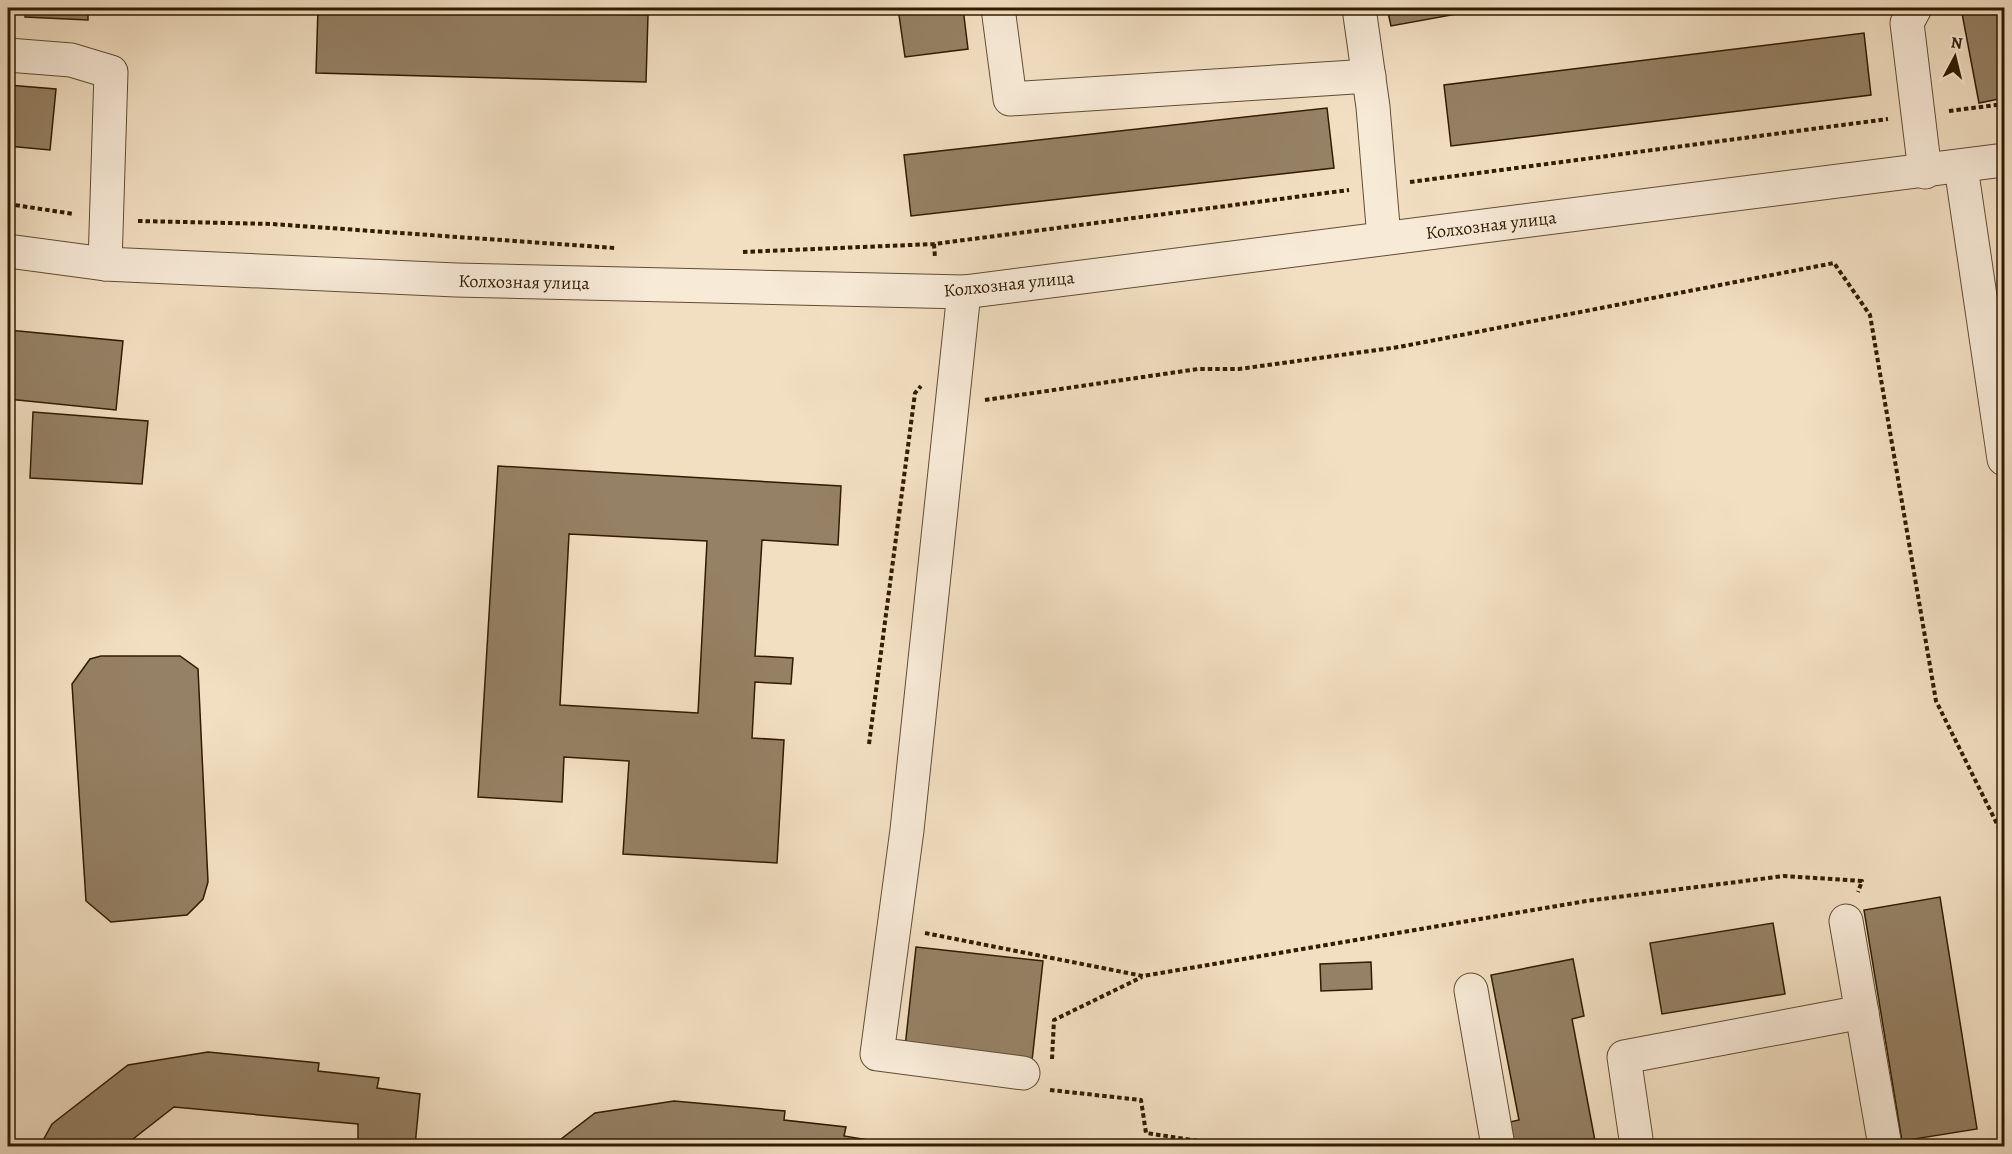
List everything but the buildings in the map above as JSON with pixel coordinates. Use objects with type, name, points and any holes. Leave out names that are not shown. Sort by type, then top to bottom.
[{"type":"street","points":[[998,8],[1010,99],[1369,76]]},
{"type":"street","points":[[1359,8],[1369,76],[1384,238]]},
{"type":"street","points":[[1915,8],[1907,23],[1925,172]]},
{"type":"street","points":[[8,55],[71,60],[111,72],[105,264]]},
{"type":"street","name":"Колхозная улица","points":[[8,251],[105,264],[456,280],[964,292],[1925,172],[2004,160]]},
{"type":"street","points":[[1961,167],[2004,459]]},
{"type":"street","points":[[964,292],[895,927],[877,1054],[1042,1072]]},
{"type":"street","points":[[1846,921],[1885,1146]]},
{"type":"street","points":[[1471,990],[1498,1146]]},
{"type":"street","points":[[1637,1146],[1624,1057],[1862,1012]]},
{"type":"path","points":[[735,252],[934,244],[2004,104]]},
{"type":"path","points":[[8,204],[107,220],[272,224],[617,249]]},
{"type":"path","points":[[985,400],[1198,369],[1239,369],[1399,347],[1834,263],[1870,315],[1936,701],[2004,838]]},
{"type":"path","points":[[869,744],[915,393],[928,379]]},
{"type":"path","points":[[1232,1146],[1146,1133],[1141,1101],[1050,1092],[1042,1072],[1054,1020],[1143,976],[1586,901],[1784,876],[1862,881],[1846,921]]},
{"type":"path","points":[[895,927],[1143,976]]}]
